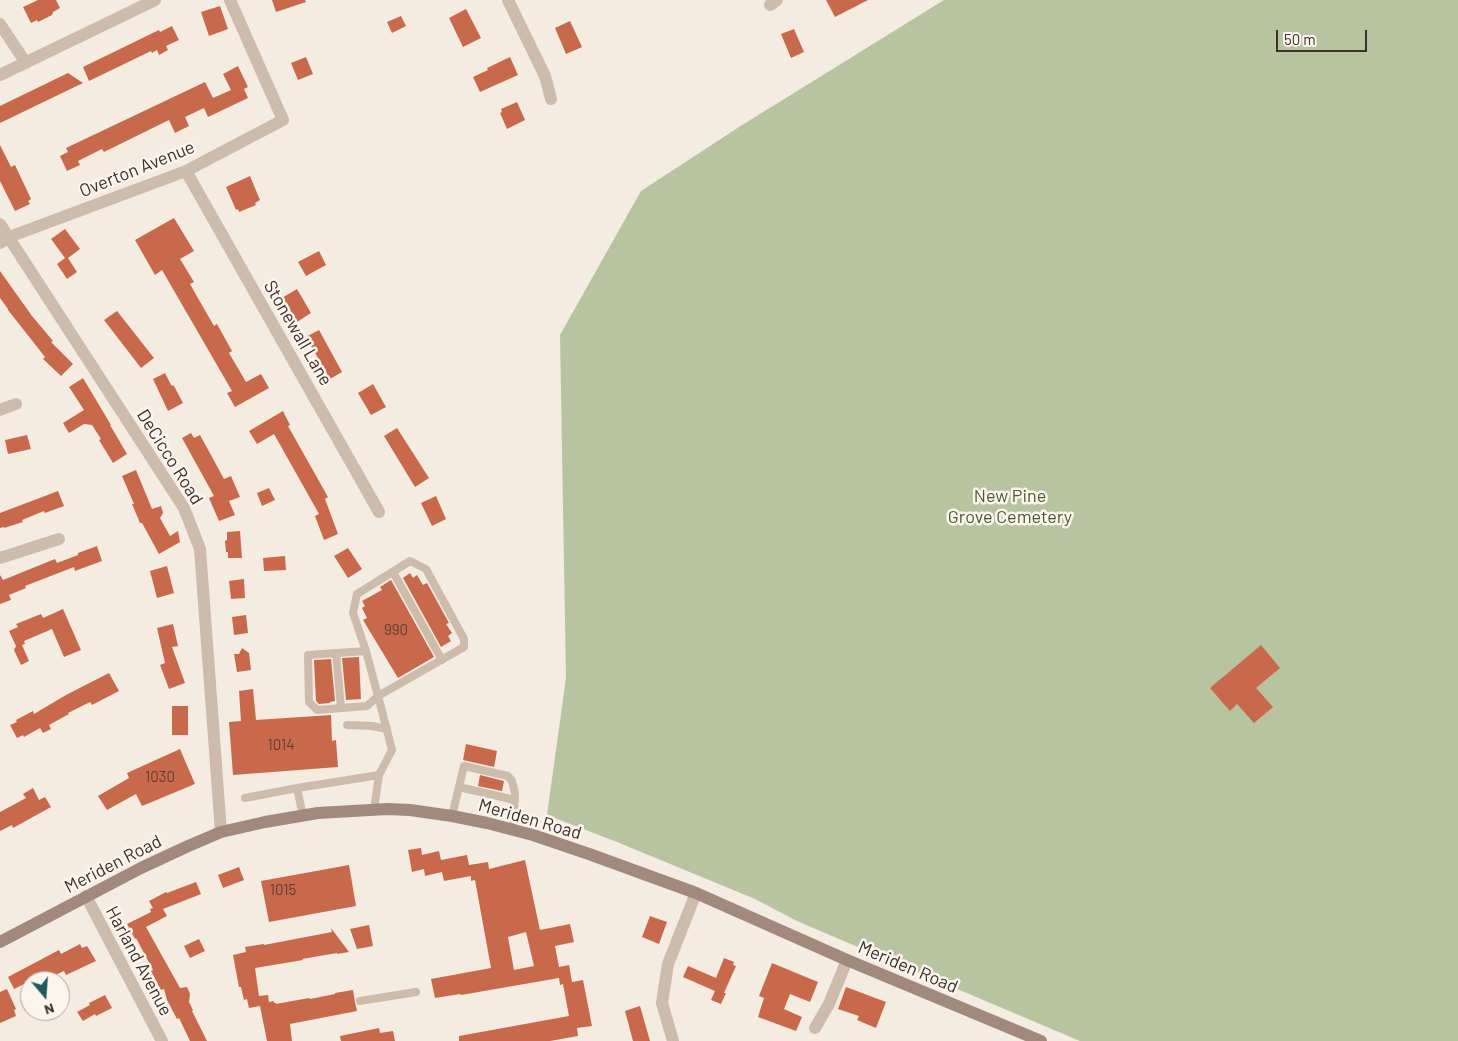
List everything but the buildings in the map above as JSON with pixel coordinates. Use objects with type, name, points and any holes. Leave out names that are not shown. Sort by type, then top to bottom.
[{"type":"main road","name":"Meriden Road","points":[[0,942],[86,896],[221,832],[318,813],[374,809],[410,810],[452,816],[533,835],[696,893],[847,960],[1041,1041]]},
{"type":"street","points":[[0,76],[155,0]]},
{"type":"street","name":"Overton Avenue","points":[[5,240],[186,171],[283,120],[230,0]]},
{"type":"street","points":[[508,0],[545,76],[550,99]]},
{"type":"street","points":[[0,24],[26,62]]},
{"type":"street","name":"Stonewall Lane","points":[[186,171],[379,512]]},
{"type":"street","name":"DeCicco Road","points":[[0,224],[5,240],[184,508],[200,549],[221,832]]},
{"type":"street","points":[[0,410],[16,404]]},
{"type":"street","points":[[0,558],[59,539]]},
{"type":"street","points":[[673,1041],[662,1002],[668,964],[696,893]]},
{"type":"street","name":"Harland Avenue","points":[[86,896],[162,1041]]},
{"type":"street","points":[[815,1028],[829,1004],[847,960]]},
{"type":"lane","points":[[366,651],[308,655],[309,702],[317,710],[367,706],[378,696],[464,648],[464,639],[426,569],[410,561],[357,594],[353,613],[366,651],[378,696],[387,729],[392,750],[379,775],[374,809]]},
{"type":"lane","points":[[393,572],[442,660]]},
{"type":"lane","points":[[336,653],[341,708]]},
{"type":"lane","points":[[347,725],[387,729]]},
{"type":"lane","points":[[452,816],[464,766],[508,776],[512,780],[514,787],[513,830]]},
{"type":"lane","points":[[245,798],[379,775]]},
{"type":"lane","points":[[459,787],[514,800]]},
{"type":"lane","points":[[297,788],[303,816]]},
{"type":"lane","points":[[360,1001],[416,992]]},
{"type":"green space","name":"New Pine Grove Cemetery","points":[[944,0],[1458,0],[1458,1041],[1080,1041],[799,922],[755,899],[547,815],[566,678],[560,335],[641,191],[739,127]]}]
